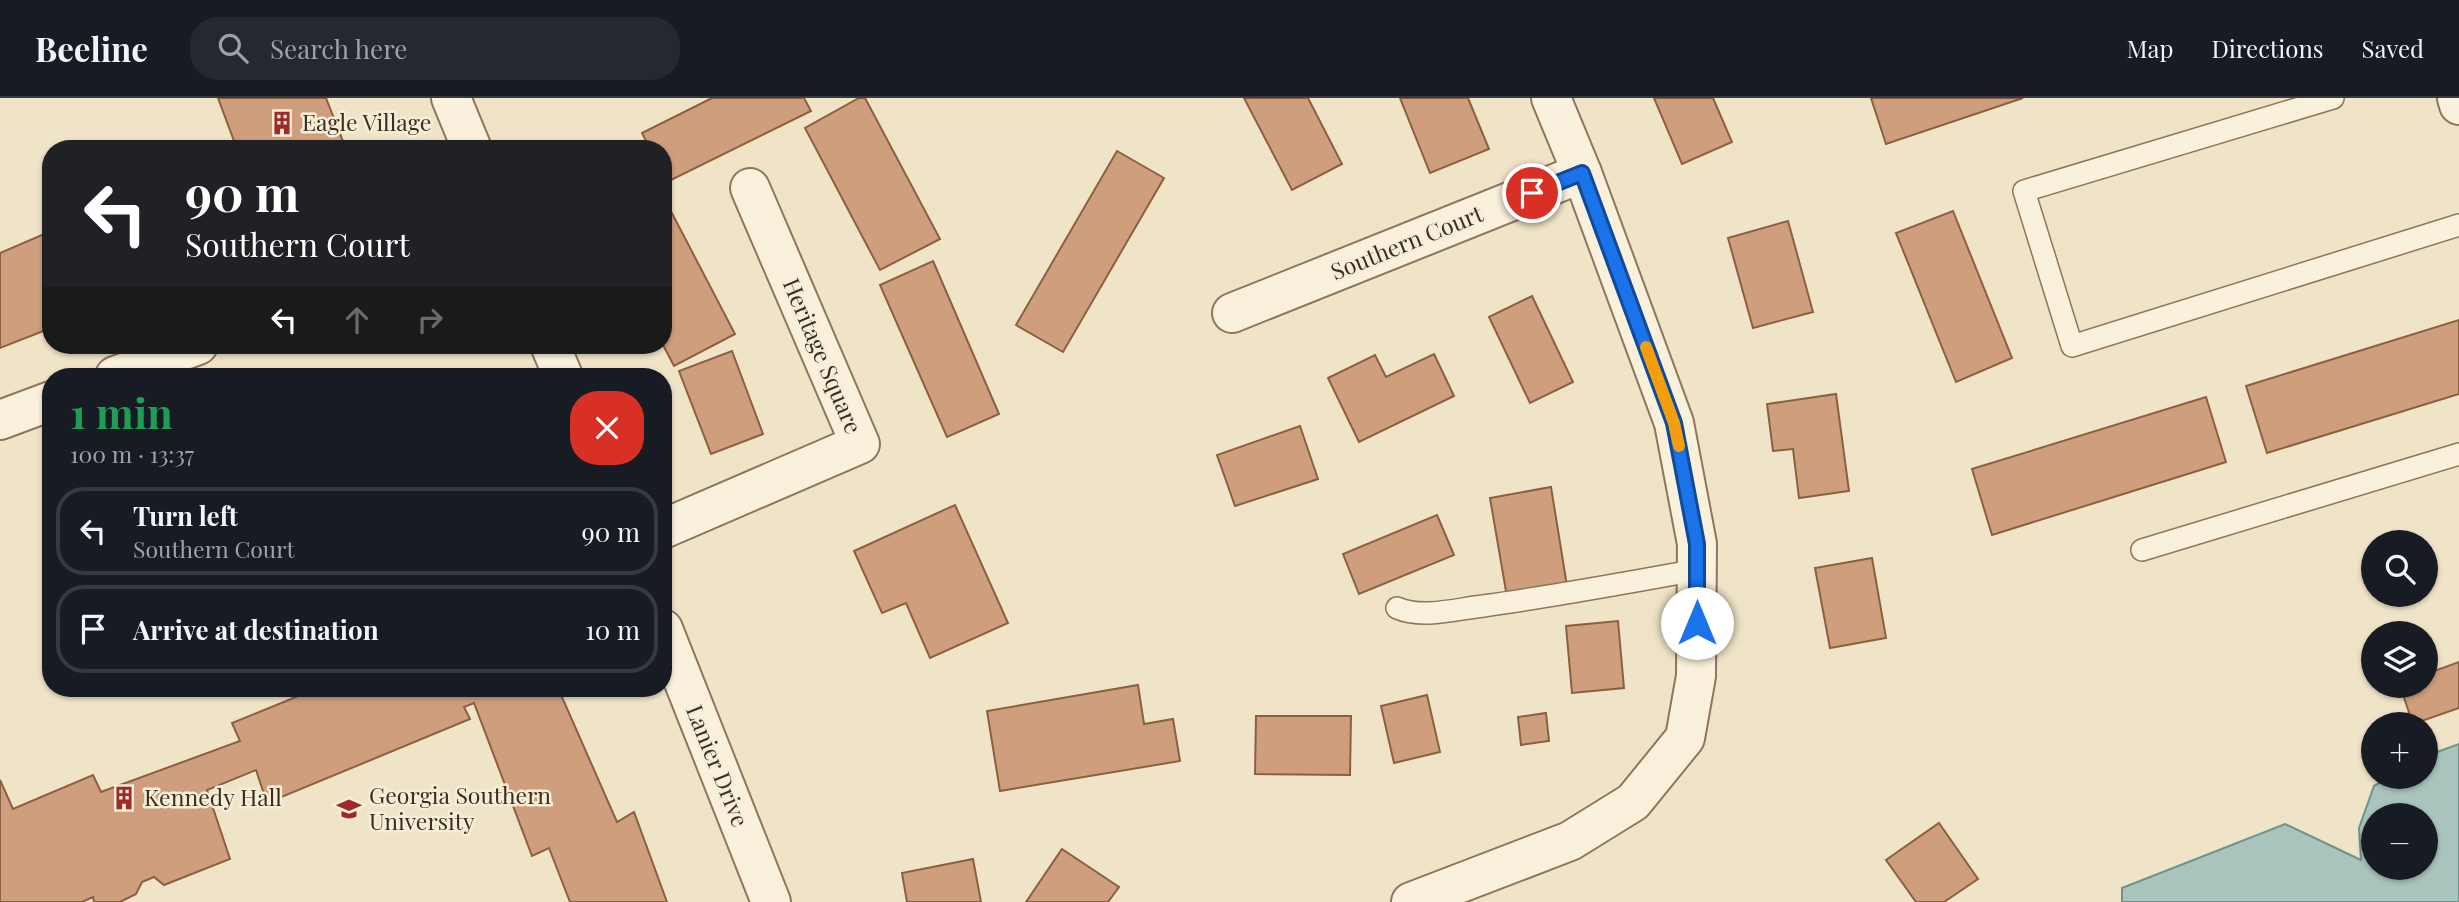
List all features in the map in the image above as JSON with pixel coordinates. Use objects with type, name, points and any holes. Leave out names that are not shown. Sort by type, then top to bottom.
[{"type":"street","points":[[451,98],[468,140]]},
{"type":"street","points":[[1412,902],[1570,841],[1633,802],[1685,738],[1696,676],[1697,544],[1674,423],[1582,173],[1551,98]]},
{"type":"street","points":[[2457,98],[2459,105]]},
{"type":"street","name":"Southern Court","points":[[1232,313],[1582,173]]},
{"type":"street","name":"Heritage Square","points":[[672,525],[860,444],[750,188]]},
{"type":"street","points":[[136,368],[174,354]]},
{"type":"street","points":[[0,420],[42,404]]},
{"type":"street","name":"Lanier Drive","points":[[672,652],[771,902]]},
{"type":"lane","points":[[2333,98],[2024,191],[2073,346],[2459,225]]},
{"type":"lane","points":[[2142,550],[2459,454]]},
{"type":"lane","points":[[1397,608],[1408,612],[1443,611],[1552,597],[1697,570]]},
{"type":"water","points":[[2459,744],[2459,902],[2122,902],[2122,888],[2285,824],[2361,860],[2361,880],[2438,880],[2438,803],[2368,803],[2373,789],[2438,789],[2438,752]]},
{"type":"water","points":[[2361,822],[2361,860],[2359,828]]},
{"type":"building","name":"Eagle Village","points":[[218,98],[326,98],[342,140],[234,140]]},
{"type":"building","points":[[712,98],[804,98],[811,111],[672,180],[672,140],[646,140],[642,133]]},
{"type":"building","points":[[859,98],[865,98],[940,239],[880,270],[805,128]]},
{"type":"building","points":[[1244,98],[1308,98],[1342,164],[1292,190]]},
{"type":"building","points":[[1400,98],[1468,98],[1489,149],[1430,173]]},
{"type":"building","points":[[1654,98],[1713,98],[1732,142],[1682,164]]},
{"type":"building","points":[[1871,98],[2023,98],[1886,144]]},
{"type":"building","points":[[1117,151],[1164,178],[1063,352],[1016,325]]},
{"type":"building","points":[[1953,211],[2012,358],[1956,382],[1896,233]]},
{"type":"building","points":[[672,213],[735,334],[674,366],[668,354],[672,354]]},
{"type":"building","points":[[1788,221],[1813,312],[1753,328],[1728,238]]},
{"type":"building","points":[[42,235],[42,332],[0,348],[0,253]]},
{"type":"building","points":[[933,261],[999,414],[947,437],[880,285]]},
{"type":"building","points":[[1532,296],[1573,382],[1530,403],[1489,317]]},
{"type":"building","points":[[2459,320],[2459,394],[2267,453],[2246,386]]},
{"type":"building","points":[[732,351],[763,434],[711,454],[679,371]]},
{"type":"building","points":[[1434,354],[1454,396],[1359,442],[1328,378],[1375,355],[1386,377]]},
{"type":"building","points":[[1836,394],[1849,491],[1799,498],[1793,449],[1773,451],[1767,404]]},
{"type":"building","points":[[2206,397],[2226,462],[1992,535],[1972,469]]},
{"type":"building","points":[[1300,426],[1318,479],[1235,506],[1217,455]]},
{"type":"building","points":[[1551,487],[1567,586],[1507,597],[1490,498]]},
{"type":"building","points":[[955,505],[1008,623],[930,658],[906,603],[882,613],[854,551]]},
{"type":"building","points":[[1437,515],[1454,555],[1359,594],[1343,554]]},
{"type":"building","points":[[1872,558],[1886,638],[1830,648],[1815,568]]},
{"type":"building","points":[[1618,621],[1624,688],[1572,693],[1566,626]]},
{"type":"building","points":[[2459,662],[2459,708],[2438,715],[2438,712],[2409,712],[2404,698],[2438,698],[2438,670]]},
{"type":"building","points":[[1138,685],[1144,724],[1173,719],[1180,761],[1000,791],[987,711]]},
{"type":"building","points":[[1427,695],[1440,752],[1394,763],[1381,706]]},
{"type":"building","name":"Kennedy Hall","points":[[296,697],[562,697],[617,822],[634,812],[667,902],[570,902],[549,848],[532,856],[474,703],[464,707],[470,719],[267,803],[256,770],[207,790],[230,859],[164,885],[154,877],[142,882],[136,894],[120,902],[94,902],[93,897],[82,902],[0,902],[0,780],[13,809],[93,775],[101,792],[240,741],[232,723]]},
{"type":"building","points":[[1546,713],[1549,741],[1521,745],[1518,717]]},
{"type":"building","points":[[1256,716],[1351,716],[1350,775],[1255,774]]},
{"type":"building","points":[[1939,823],[1978,879],[1944,902],[1916,902],[1886,860]]},
{"type":"building","points":[[1062,849],[1119,887],[1108,902],[1026,902]]},
{"type":"building","points":[[973,859],[981,902],[907,902],[902,873]]},
{"type":"slow traffic","points":[[1646,347],[1674,423],[1679,446]]},
{"type":"place","name":"Eagle Village","points":[[282,123]]},
{"type":"place","name":"Kennedy Hall","points":[[124,798]]},
{"type":"place","name":"Georgia Southern University","points":[[349,809]]},
{"type":"route","points":[[1532,193],[1582,173],[1674,423],[1697,544],[1697,623]]}]
